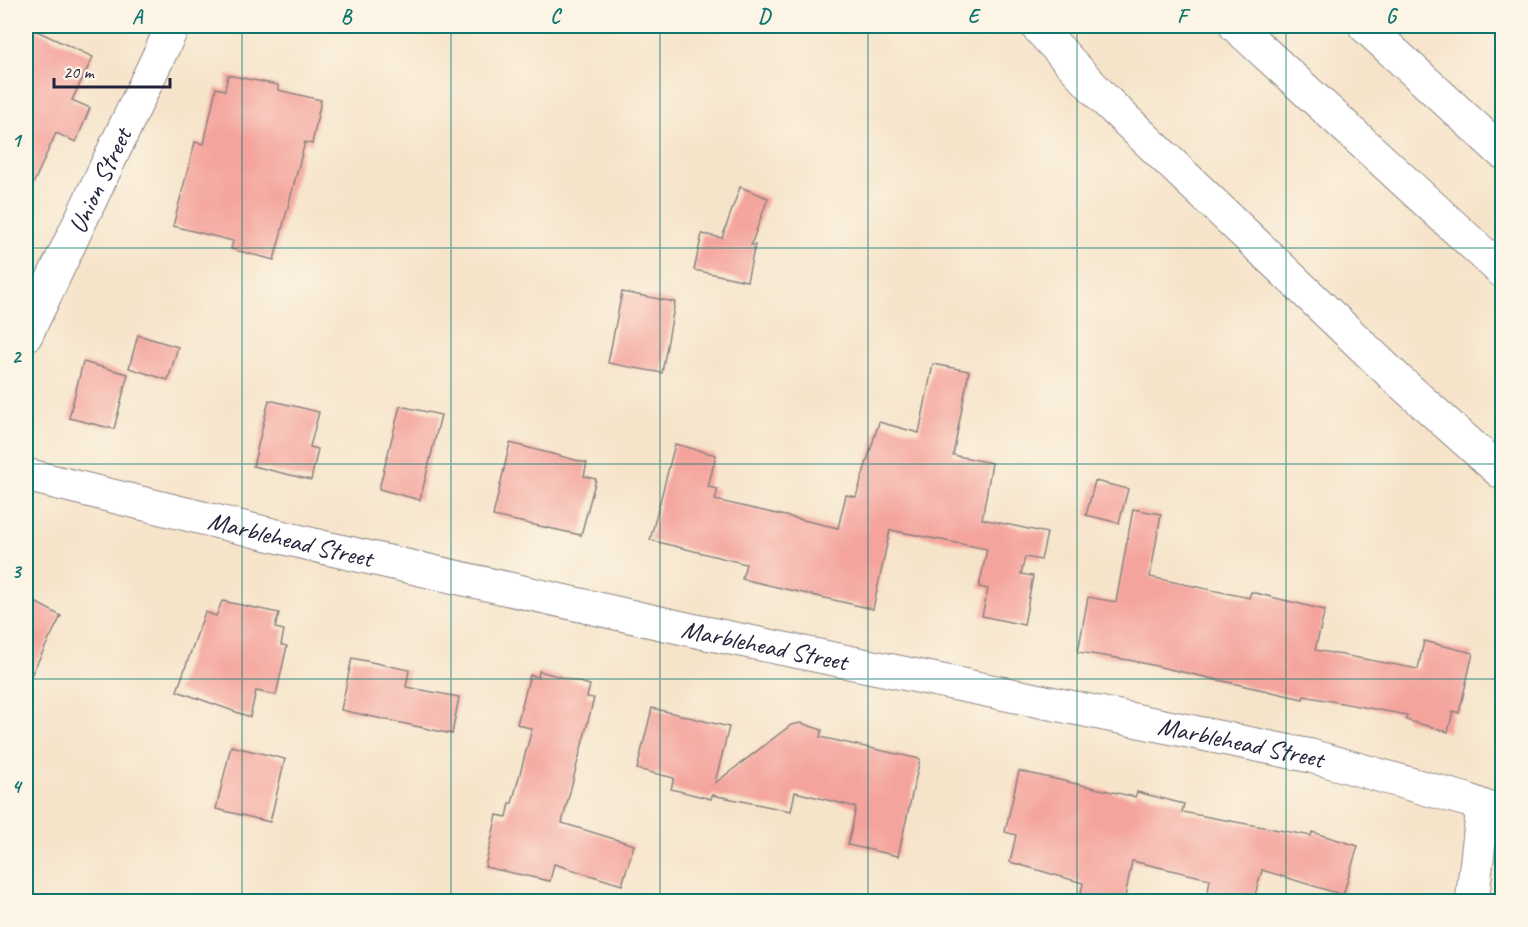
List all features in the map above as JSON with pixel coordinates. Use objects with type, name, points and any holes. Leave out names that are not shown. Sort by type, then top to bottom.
[{"type":"main road","name":"Union Street","points":[[26,334],[173,26]]},
{"type":"main road","points":[[1014,26],[1105,100]]},
{"type":"main road","points":[[1037,26],[1105,100],[1396,378],[1503,473]]},
{"type":"main road","points":[[1236,26],[1503,271]]},
{"type":"main road","points":[[1365,26],[1503,152]]},
{"type":"main road","name":"Marblehead Street","points":[[26,475],[322,547],[696,632],[1311,756],[1383,775],[1493,811]]},
{"type":"main road","points":[[1472,902],[1493,811]]},
{"type":"building","points":[[26,26],[93,57],[72,100],[90,108],[76,142],[56,133],[26,200]]},
{"type":"building","points":[[228,75],[278,85],[278,90],[321,100],[312,144],[305,142],[274,260],[231,249],[233,241],[173,226],[195,142],[204,144],[216,88],[225,90]]},
{"type":"building","points":[[740,187],[768,198],[751,245],[755,245],[747,281],[694,270],[702,234],[722,238]]},
{"type":"building","points":[[622,292],[675,302],[662,373],[608,363]]},
{"type":"building","points":[[138,335],[178,347],[168,380],[129,368]]},
{"type":"building","points":[[83,362],[128,374],[114,429],[69,418]]},
{"type":"building","points":[[933,364],[969,371],[953,455],[992,463],[982,519],[1047,533],[1041,560],[1025,557],[1021,574],[1033,576],[1024,625],[982,616],[988,589],[979,587],[987,549],[890,530],[873,609],[742,579],[746,564],[650,540],[675,444],[716,455],[708,487],[718,489],[715,500],[838,528],[846,495],[856,497],[879,422],[919,433]]},
{"type":"building","points":[[269,400],[319,412],[310,447],[318,449],[311,480],[253,466]]},
{"type":"building","points":[[400,406],[441,415],[420,500],[379,489]]},
{"type":"building","points":[[510,443],[587,463],[584,476],[596,479],[581,535],[493,516]]},
{"type":"building","points":[[1095,481],[1128,489],[1119,523],[1086,515]]},
{"type":"building","points":[[1133,509],[1161,514],[1150,577],[1249,598],[1251,592],[1325,610],[1315,650],[1418,669],[1424,641],[1473,653],[1459,713],[1453,711],[1448,732],[1406,720],[1407,715],[1304,696],[1303,699],[1129,660],[1078,652],[1088,597],[1116,602]]},
{"type":"building","points":[[26,597],[61,616],[26,685]]},
{"type":"building","points":[[222,601],[279,613],[275,628],[284,630],[281,645],[287,646],[276,695],[256,691],[250,717],[177,691],[205,612],[216,616]]},
{"type":"building","points":[[352,658],[409,670],[406,687],[459,697],[452,734],[341,710]]},
{"type":"building","points":[[539,671],[590,685],[587,697],[594,698],[562,823],[634,845],[622,885],[554,864],[550,881],[485,867],[497,815],[507,817],[510,803],[512,803],[532,729],[517,724],[530,675],[538,677]]},
{"type":"building","points":[[652,708],[729,727],[715,783],[791,725],[801,723],[822,730],[820,737],[920,759],[898,856],[848,845],[856,807],[795,792],[791,811],[712,795],[711,799],[671,789],[674,778],[637,769]]},
{"type":"building","points":[[231,746],[285,759],[270,822],[216,809]]},
{"type":"building","points":[[1019,771],[1135,797],[1137,792],[1184,804],[1182,812],[1311,836],[1312,832],[1358,846],[1343,895],[1262,870],[1253,902],[1222,902],[1207,898],[1210,879],[1132,861],[1124,902],[1079,902],[1083,883],[1010,862],[1016,835],[1005,832]]}]
